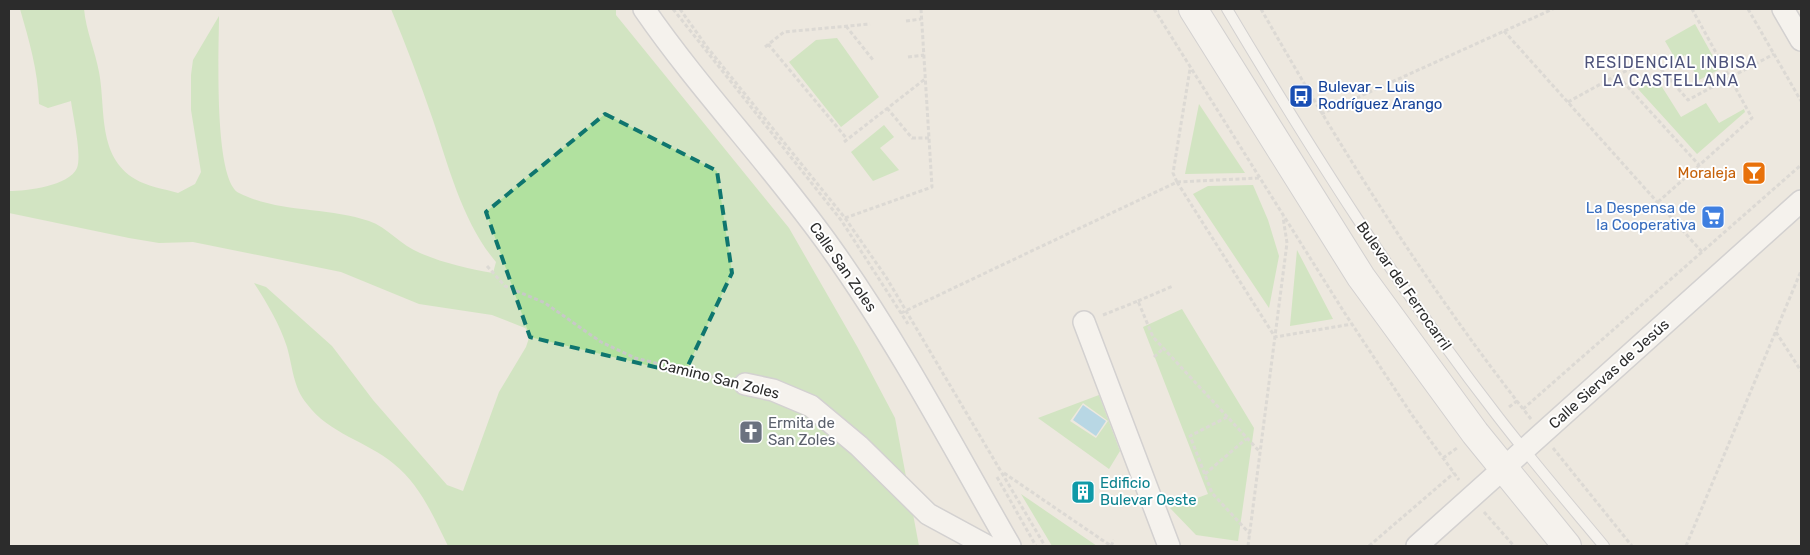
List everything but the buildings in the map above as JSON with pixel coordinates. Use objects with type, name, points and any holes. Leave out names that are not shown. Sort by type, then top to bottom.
[{"type":"main road","name":"Bulevar del Ferrocarril","points":[[1193,9],[1361,277],[1430,373],[1567,546]]},
{"type":"main road","name":"Bulevar del Ferrocarril","points":[[1216,9],[1283,122],[1502,466],[1589,546]]},
{"type":"street","name":"Calle San Zoles","points":[[644,9],[670,48],[812,222],[856,284],[1010,546]]},
{"type":"street","points":[[1783,9],[1801,40]]},
{"type":"street","name":"Calle Siervas de Jesús","points":[[1417,546],[1502,466],[1801,201]]},
{"type":"street","points":[[1084,322],[1169,546]]},
{"type":"street","name":"Camino San Zoles","points":[[746,384],[773,390],[811,406],[859,446],[928,514],[987,546]]},
{"type":"lane","points":[[1182,9],[1236,99]]},
{"type":"lane","name":"Bulevar del Ferrocarril","points":[[1227,9],[1292,117],[1381,255],[1497,416],[1502,466]]},
{"type":"lane","name":"Bulevar del Ferrocarril","points":[[1322,235],[1399,347],[1502,466],[1604,546]]},
{"type":"lane","points":[[1542,533],[1553,546]]},
{"type":"path","points":[[680,9],[730,74],[809,169],[845,218],[906,310],[1045,546]]},
{"type":"path","points":[[845,218],[932,186],[921,9]]},
{"type":"path","points":[[1154,9],[1352,324],[1460,481]]},
{"type":"path","points":[[1261,9],[1321,114],[1431,282],[1536,425]]},
{"type":"path","points":[[1321,114],[1553,9]]},
{"type":"path","points":[[1658,202],[1752,118],[1692,9]]},
{"type":"path","points":[[1748,9],[1801,101]]},
{"type":"path","points":[[906,21],[921,19]]},
{"type":"path","points":[[870,24],[784,32],[766,46],[846,141],[925,79]]},
{"type":"path","points":[[846,26],[873,60]]},
{"type":"path","points":[[1504,31],[1702,252]]},
{"type":"path","points":[[1568,102],[1652,59],[1688,100],[1774,54]]},
{"type":"path","points":[[908,57],[924,55]]},
{"type":"path","points":[[1190,68],[1173,173],[1275,337]]},
{"type":"path","points":[[1617,76],[1699,165]]},
{"type":"path","points":[[887,108],[912,138],[929,138]]},
{"type":"path","points":[[1523,409],[1801,165]]},
{"type":"path","points":[[902,313],[1177,182],[1260,178]]},
{"type":"path","points":[[1248,546],[1287,242],[1283,214]]},
{"type":"path","name":"Camino San Zoles","points":[[487,266],[505,286],[545,304],[601,342],[635,358],[746,384]]},
{"type":"path","points":[[1686,546],[1801,271]]},
{"type":"path","points":[[1084,322],[1173,286]]},
{"type":"path","points":[[1138,301],[1153,336],[1260,453]]},
{"type":"path","points":[[1275,337],[1352,324]]},
{"type":"path","points":[[1776,332],[1801,371]]},
{"type":"path","points":[[1154,357],[1164,348]]},
{"type":"path","points":[[1509,407],[1517,401]]},
{"type":"path","points":[[1227,417],[1190,436],[1212,493],[1250,535]]},
{"type":"path","points":[[1205,474],[1247,438]]},
{"type":"path","points":[[1560,440],[1552,447],[1632,546]]},
{"type":"path","points":[[1443,458],[1459,446]]},
{"type":"path","points":[[1561,474],[1569,468]]},
{"type":"path","points":[[1002,471],[1111,546],[1114,540]]},
{"type":"path","points":[[1369,546],[1454,473]]},
{"type":"path","points":[[1480,508],[1514,546]]},
{"type":"highlighted area","points":[[605,114],[717,171],[732,273],[684,374],[530,337],[486,212]]},
{"type":"green space","points":[[20,9],[84,9],[99,72],[105,131],[109,145],[114,158],[135,179],[178,193],[195,184],[201,172],[191,110],[193,60],[219,16],[218,81],[221,139],[225,164],[231,183],[239,193],[270,204],[369,221],[420,253],[456,265],[493,273],[496,262],[474,230],[458,194],[423,92],[391,9],[616,9],[616,15],[789,228],[858,348],[895,418],[919,546],[448,546],[426,502],[412,482],[383,456],[326,423],[302,398],[296,384],[281,331],[254,283],[266,287],[332,346],[373,400],[447,485],[463,491],[499,392],[526,347],[530,335],[525,328],[492,315],[419,304],[341,272],[193,242],[159,243],[9,213],[9,191],[26,190],[57,183],[73,174],[78,162],[78,145],[71,101],[48,108],[39,104],[35,68]]},
{"type":"green space","points":[[1695,24],[1720,69],[1699,80],[1685,55],[1676,60],[1665,41]]},
{"type":"green space","points":[[837,38],[879,97],[841,127],[789,62],[816,40]]},
{"type":"green space","points":[[1657,79],[1681,117],[1706,103],[1719,123],[1744,109],[1745,112],[1697,154],[1638,89]]},
{"type":"green space","points":[[1199,104],[1245,173],[1185,174]]},
{"type":"green space","points":[[884,125],[894,137],[880,148],[899,170],[873,181],[851,152]]},
{"type":"green space","points":[[1253,185],[1268,220],[1279,256],[1269,308],[1193,194],[1208,186]]},
{"type":"green space","points":[[1297,250],[1333,319],[1290,326]]},
{"type":"green space","points":[[1182,309],[1254,428],[1238,541],[1196,535],[1170,508],[1208,494],[1143,327]]},
{"type":"green space","points":[[1099,395],[1120,451],[1109,469],[1038,418]],"holes":[[[1083,403],[1108,421],[1096,438],[1070,421]]]},
{"type":"green space","points":[[1021,494],[1097,546],[1052,546]]},
{"type":"water","points":[[1083,405],[1106,421],[1096,436],[1073,420]]},
{"type":"place","name":"Bulevar – Luis Rodríguez Arango","points":[[1301,96]]},
{"type":"place","name":"Moraleja","points":[[1754,173]]},
{"type":"place","name":"La Despensa de la Cooperativa","points":[[1713,217]]},
{"type":"place","name":"Ermita de San Zoles","points":[[751,432]]},
{"type":"place","name":"Edificio Bulevar Oeste","points":[[1083,492]]},
{"type":"district","name":"RESIDENCIAL INBISA LA CASTELLANA","points":[[1671,71]]}]
